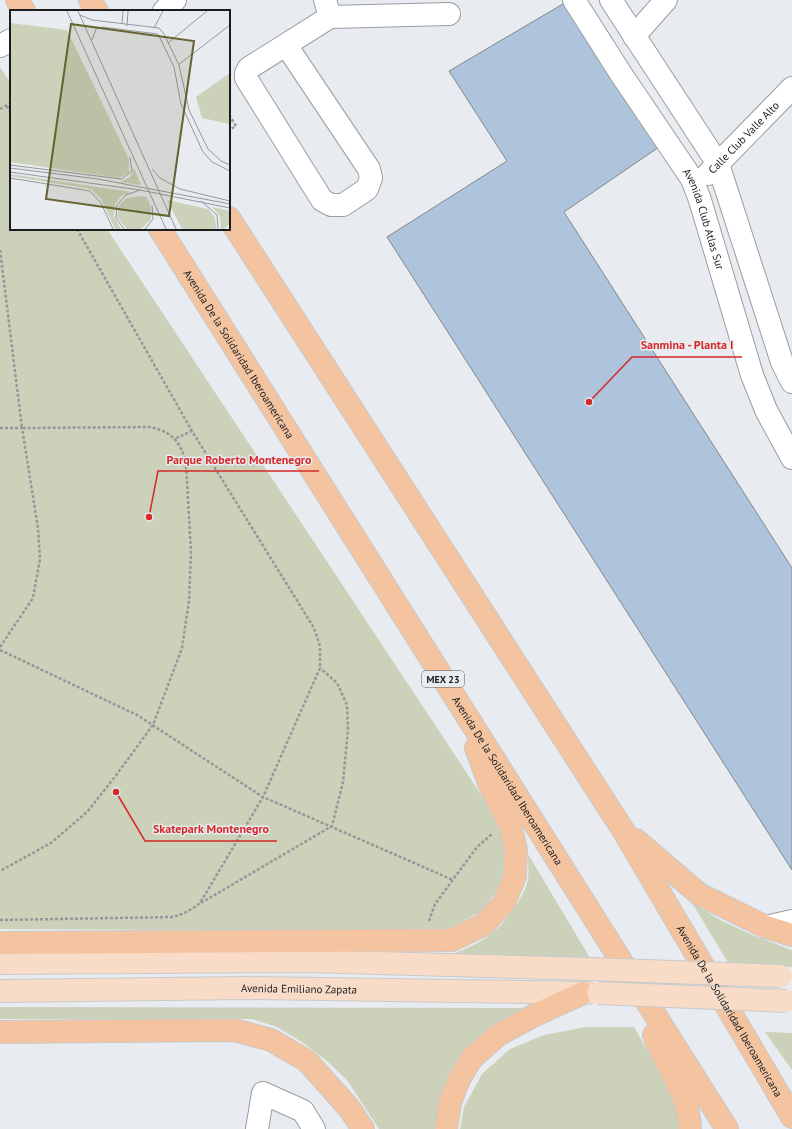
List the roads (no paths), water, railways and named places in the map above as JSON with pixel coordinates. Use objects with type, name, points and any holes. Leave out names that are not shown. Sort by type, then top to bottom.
[{"type":"highway","points":[[17,0],[23,10]]},
{"type":"highway","points":[[90,0],[96,10]]},
{"type":"highway","name":"Avenida De la Solidaridad Iberoamericana","points":[[230,220],[623,830],[792,1117]]},
{"type":"highway","name":"Avenida De la Solidaridad Iberoamericana","points":[[161,230],[632,978],[715,1119],[727,1129]]},
{"type":"highway","points":[[0,944],[452,940],[483,925],[504,903],[515,876],[516,850],[508,821],[489,783],[461,707]]},
{"type":"highway","points":[[623,830],[699,894],[766,927],[792,934]]},
{"type":"highway","points":[[632,978],[659,1049],[681,1090],[689,1118],[690,1129]]},
{"type":"highway","points":[[446,1129],[450,1103],[459,1079],[472,1058],[498,1035],[535,1015],[591,993]]},
{"type":"highway","points":[[0,1032],[234,1030],[271,1040],[308,1061],[349,1108],[363,1129]]},
{"type":"main road","points":[[0,963],[308,961],[787,976]]},
{"type":"main road","name":"Avenida Emiliano Zapata","points":[[0,991],[246,988],[591,993],[789,1001]]},
{"type":"street","points":[[165,10],[175,0]]},
{"type":"street","name":"Avenida Club Atlas Sur","points":[[574,0],[621,74],[692,179],[752,375],[766,410],[792,458]]},
{"type":"street","points":[[611,0],[718,164],[782,362],[792,382]]},
{"type":"street","points":[[634,36],[666,0]]},
{"type":"street","points":[[286,45],[369,169],[371,178],[367,189],[343,205],[332,205],[322,200],[246,78],[246,73],[249,68],[286,45],[328,8],[449,14]]},
{"type":"street","points":[[0,46],[10,41]]},
{"type":"street","name":"Calle Club Valle Alto","points":[[695,188],[792,88]]},
{"type":"street","points":[[766,927],[792,921]]},
{"type":"street","points":[[257,1129],[263,1093],[303,1112],[314,1129]]},
{"type":"place","name":"Sanmina - Planta I","points":[[589,402]]},
{"type":"place","name":"Parque Roberto Montenegro","points":[[149,517]]},
{"type":"place","name":"Skatepark Montenegro","points":[[116,792]]}]
